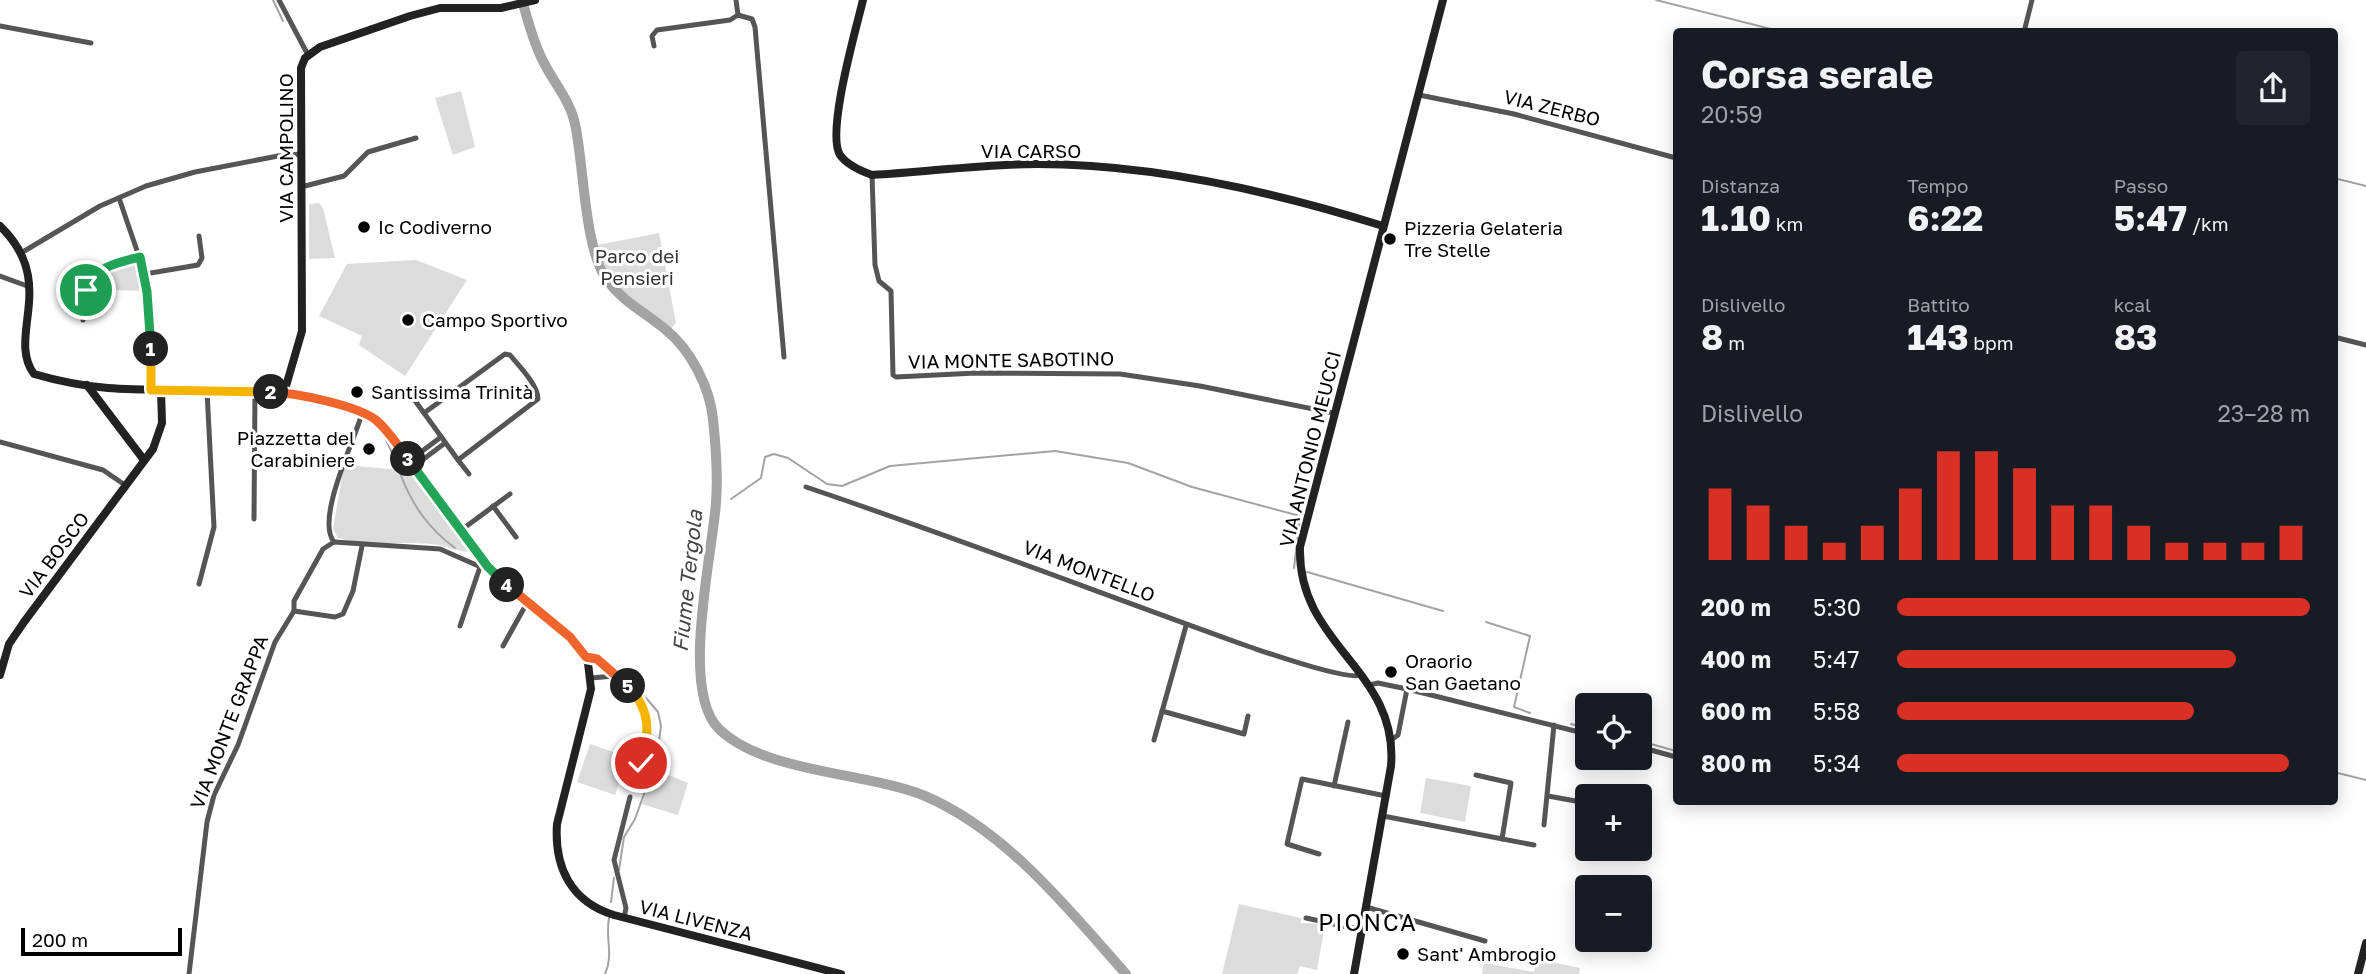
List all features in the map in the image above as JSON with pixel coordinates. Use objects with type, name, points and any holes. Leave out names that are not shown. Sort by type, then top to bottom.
[{"type":"street","points":[[279,0],[308,55]]},
{"type":"street","points":[[736,0],[738,15]]},
{"type":"street","points":[[863,0],[836,120],[835,143],[840,156],[859,171],[872,175]]},
{"type":"street","name":"VIA ANTONIO MEUCCI","points":[[1354,974],[1383,816],[1391,740],[1383,711],[1369,685],[1314,614],[1304,592],[1300,566],[1301,538],[1443,0]]},
{"type":"street","points":[[2025,28],[2032,0]]},
{"type":"street","name":"VIA CAMPOLINO","points":[[284,393],[302,331],[302,68],[308,55],[329,44],[440,8],[489,9],[532,1]]},
{"type":"street","points":[[654,46],[652,36],[657,30],[730,20],[738,15],[752,19],[755,27],[784,358]]},
{"type":"street","points":[[0,26],[91,43]]},
{"type":"street","name":"VIA ZERBO","points":[[1419,95],[1514,114],[1673,157]]},
{"type":"street","points":[[301,187],[347,175],[368,152],[416,138]]},
{"type":"street","points":[[21,253],[85,214],[146,186],[195,172],[301,154]]},
{"type":"street","name":"VIA CARSO","points":[[872,175],[1035,164],[1132,171],[1258,191],[1382,226]]},
{"type":"street","name":"VIA MONTE SABOTINO","points":[[872,175],[875,265],[879,281],[891,291],[893,375],[896,377],[976,373],[1120,374],[1200,386],[1333,413]]},
{"type":"street","points":[[119,198],[145,274],[151,334],[151,390]]},
{"type":"street","points":[[0,226],[21,253],[30,287],[25,356],[34,374],[107,388],[284,393],[362,413],[384,427],[484,567]]},
{"type":"street","points":[[145,274],[198,265],[202,258],[199,236]]},
{"type":"street","points":[[83,320],[88,281],[101,269],[140,257]]},
{"type":"street","points":[[0,276],[30,287]]},
{"type":"street","points":[[2338,338],[2366,345]]},
{"type":"street","points":[[424,413],[505,354],[510,355],[538,392],[536,401],[458,460]]},
{"type":"street","points":[[86,385],[144,460]]},
{"type":"street","points":[[103,404],[103,394],[107,388]]},
{"type":"street","name":"VIA BOSCO","points":[[0,674],[9,644],[157,440],[162,423],[161,390]]},
{"type":"street","points":[[199,584],[214,527],[207,391]]},
{"type":"street","points":[[254,519],[255,392]]},
{"type":"street","points":[[413,398],[469,474]]},
{"type":"street","points":[[362,413],[340,470],[329,529],[334,542],[362,546],[440,549],[484,567],[570,637],[586,657],[591,678],[557,824],[555,845],[561,870],[580,896],[603,912],[624,918]]},
{"type":"street","points":[[411,464],[443,440]]},
{"type":"street","points":[[0,442],[103,471],[125,485]]},
{"type":"street","name":"VIA MONTELLO","points":[[806,487],[1067,578],[1186,626],[1307,665],[1350,677],[1361,675]]},
{"type":"street","points":[[460,531],[510,494]]},
{"type":"street","points":[[494,506],[516,537]]},
{"type":"street","name":"VIA MONTE GRAPPA","points":[[189,974],[207,822],[214,795],[237,745],[275,642],[294,611],[294,601],[323,549],[334,542]]},
{"type":"street","points":[[294,611],[335,617],[343,614],[353,591],[362,546]]},
{"type":"street","points":[[460,625],[484,567]]},
{"type":"street","points":[[503,646],[528,601]]},
{"type":"street","points":[[1154,740],[1186,626]]},
{"type":"street","points":[[586,657],[597,659],[635,692],[646,713],[648,737],[639,766]]},
{"type":"street","points":[[591,678],[608,674],[617,676]]},
{"type":"street","points":[[1369,685],[1378,683],[1407,689],[1575,731]]},
{"type":"street","points":[[1391,740],[1398,735],[1407,689]]},
{"type":"street","points":[[1162,711],[1244,734],[1248,716]]},
{"type":"street","points":[[1334,786],[1348,722]]},
{"type":"street","points":[[1544,825],[1554,725]]},
{"type":"street","points":[[1652,750],[1673,756]]},
{"type":"street","points":[[1476,775],[1511,783],[1502,839]]},
{"type":"street","points":[[1319,854],[1287,844],[1302,779],[1386,796]]},
{"type":"street","points":[[1548,796],[1575,801]]},
{"type":"street","name":"VIA LIVENZA","points":[[630,797],[614,860],[626,908],[624,918],[841,974]]},
{"type":"street","points":[[1383,816],[1534,845]]},
{"type":"street","points":[[1367,907],[1485,941]]},
{"type":"street","points":[[1306,918],[1362,930]]},
{"type":"street","points":[[2358,974],[2366,943]]},
{"type":"green space","points":[[461,91],[475,147],[453,155],[435,98]]},
{"type":"green space","points":[[319,203],[323,208],[335,258],[309,259],[309,204]]},
{"type":"green space","name":"Parco dei Pensieri","points":[[659,233],[676,323],[670,330],[624,295],[610,274],[597,245]]},
{"type":"green space","points":[[416,260],[467,280],[405,376],[359,345],[362,336],[319,316],[347,264]]},
{"type":"green space","points":[[130,262],[139,267],[142,291],[89,289],[90,282],[103,271]]},
{"type":"green space","points":[[344,465],[413,471],[474,552],[431,544],[361,542],[338,538],[333,529]]},
{"type":"green space","points":[[590,744],[628,757],[615,795],[577,782]]},
{"type":"green space","points":[[654,769],[688,783],[678,815],[642,804]]},
{"type":"green space","points":[[1426,778],[1471,786],[1465,822],[1420,813]]},
{"type":"green space","points":[[1239,904],[1301,918],[1301,923],[1325,924],[1317,970],[1300,966],[1297,974],[1222,974]]},
{"type":"green space","points":[[1537,959],[1580,968],[1579,974],[1482,974],[1484,963],[1534,972]]},
{"type":"waterway","points":[[273,0],[283,21]]},
{"type":"waterway","name":"Fiume Tergola","points":[[522,0],[539,54],[573,115],[589,228],[599,266],[620,295],[675,338],[698,370],[708,395],[716,451],[717,493],[701,622],[700,655],[702,685],[708,711],[719,729],[738,744],[762,755],[901,788],[955,811],[983,829],[1034,874],[1059,898],[1126,974]]},
{"type":"waterway","points":[[1656,0],[1767,28]]},
{"type":"waterway","points":[[2338,179],[2366,186]]},
{"type":"waterway","points":[[385,438],[395,459]]},
{"type":"waterway","points":[[731,499],[761,478],[765,457],[774,454],[788,458],[827,484],[842,486],[890,466],[1055,451],[1128,463],[1192,487],[1300,516],[1294,568]]},
{"type":"waterway","points":[[400,473],[422,515],[455,548]]},
{"type":"waterway","points":[[1307,572],[1443,611]]},
{"type":"waterway","points":[[1486,622],[1530,636],[1514,707],[1530,713]]},
{"type":"waterway","points":[[600,658],[647,699],[658,712],[661,726],[657,758],[635,819],[624,837],[619,870]]},
{"type":"waterway","points":[[1571,724],[1575,725]]},
{"type":"waterway","points":[[1652,744],[1673,750]]},
{"type":"waterway","points":[[2338,773],[2366,780]]},
{"type":"waterway","points":[[611,902],[614,878]]},
{"type":"waterway","points":[[605,974],[609,960],[609,918]]},
{"type":"place","name":"Ic Codiverno","points":[[364,227]]},
{"type":"place","name":"Pizzeria Gelateria Tre Stelle","points":[[1390,239]]},
{"type":"place","name":"Campo Sportivo","points":[[408,320]]},
{"type":"place","name":"Santissima Trinità","points":[[357,392]]},
{"type":"place","name":"Piazzetta del Carabiniere","points":[[369,449]]},
{"type":"place","name":"Oraorio San Gaetano","points":[[1391,672]]},
{"type":"place","name":"Sant' Ambrogio","points":[[1403,954]]},
{"type":"district","name":"PIONCA","points":[[1368,923]]},
{"type":"route","points":[[86,290],[88,281],[101,269],[140,257],[145,274],[151,334],[151,390],[290,393],[362,413],[378,421],[496,576],[570,637],[586,657],[597,659],[635,692],[646,713],[648,727],[641,763]]}]
